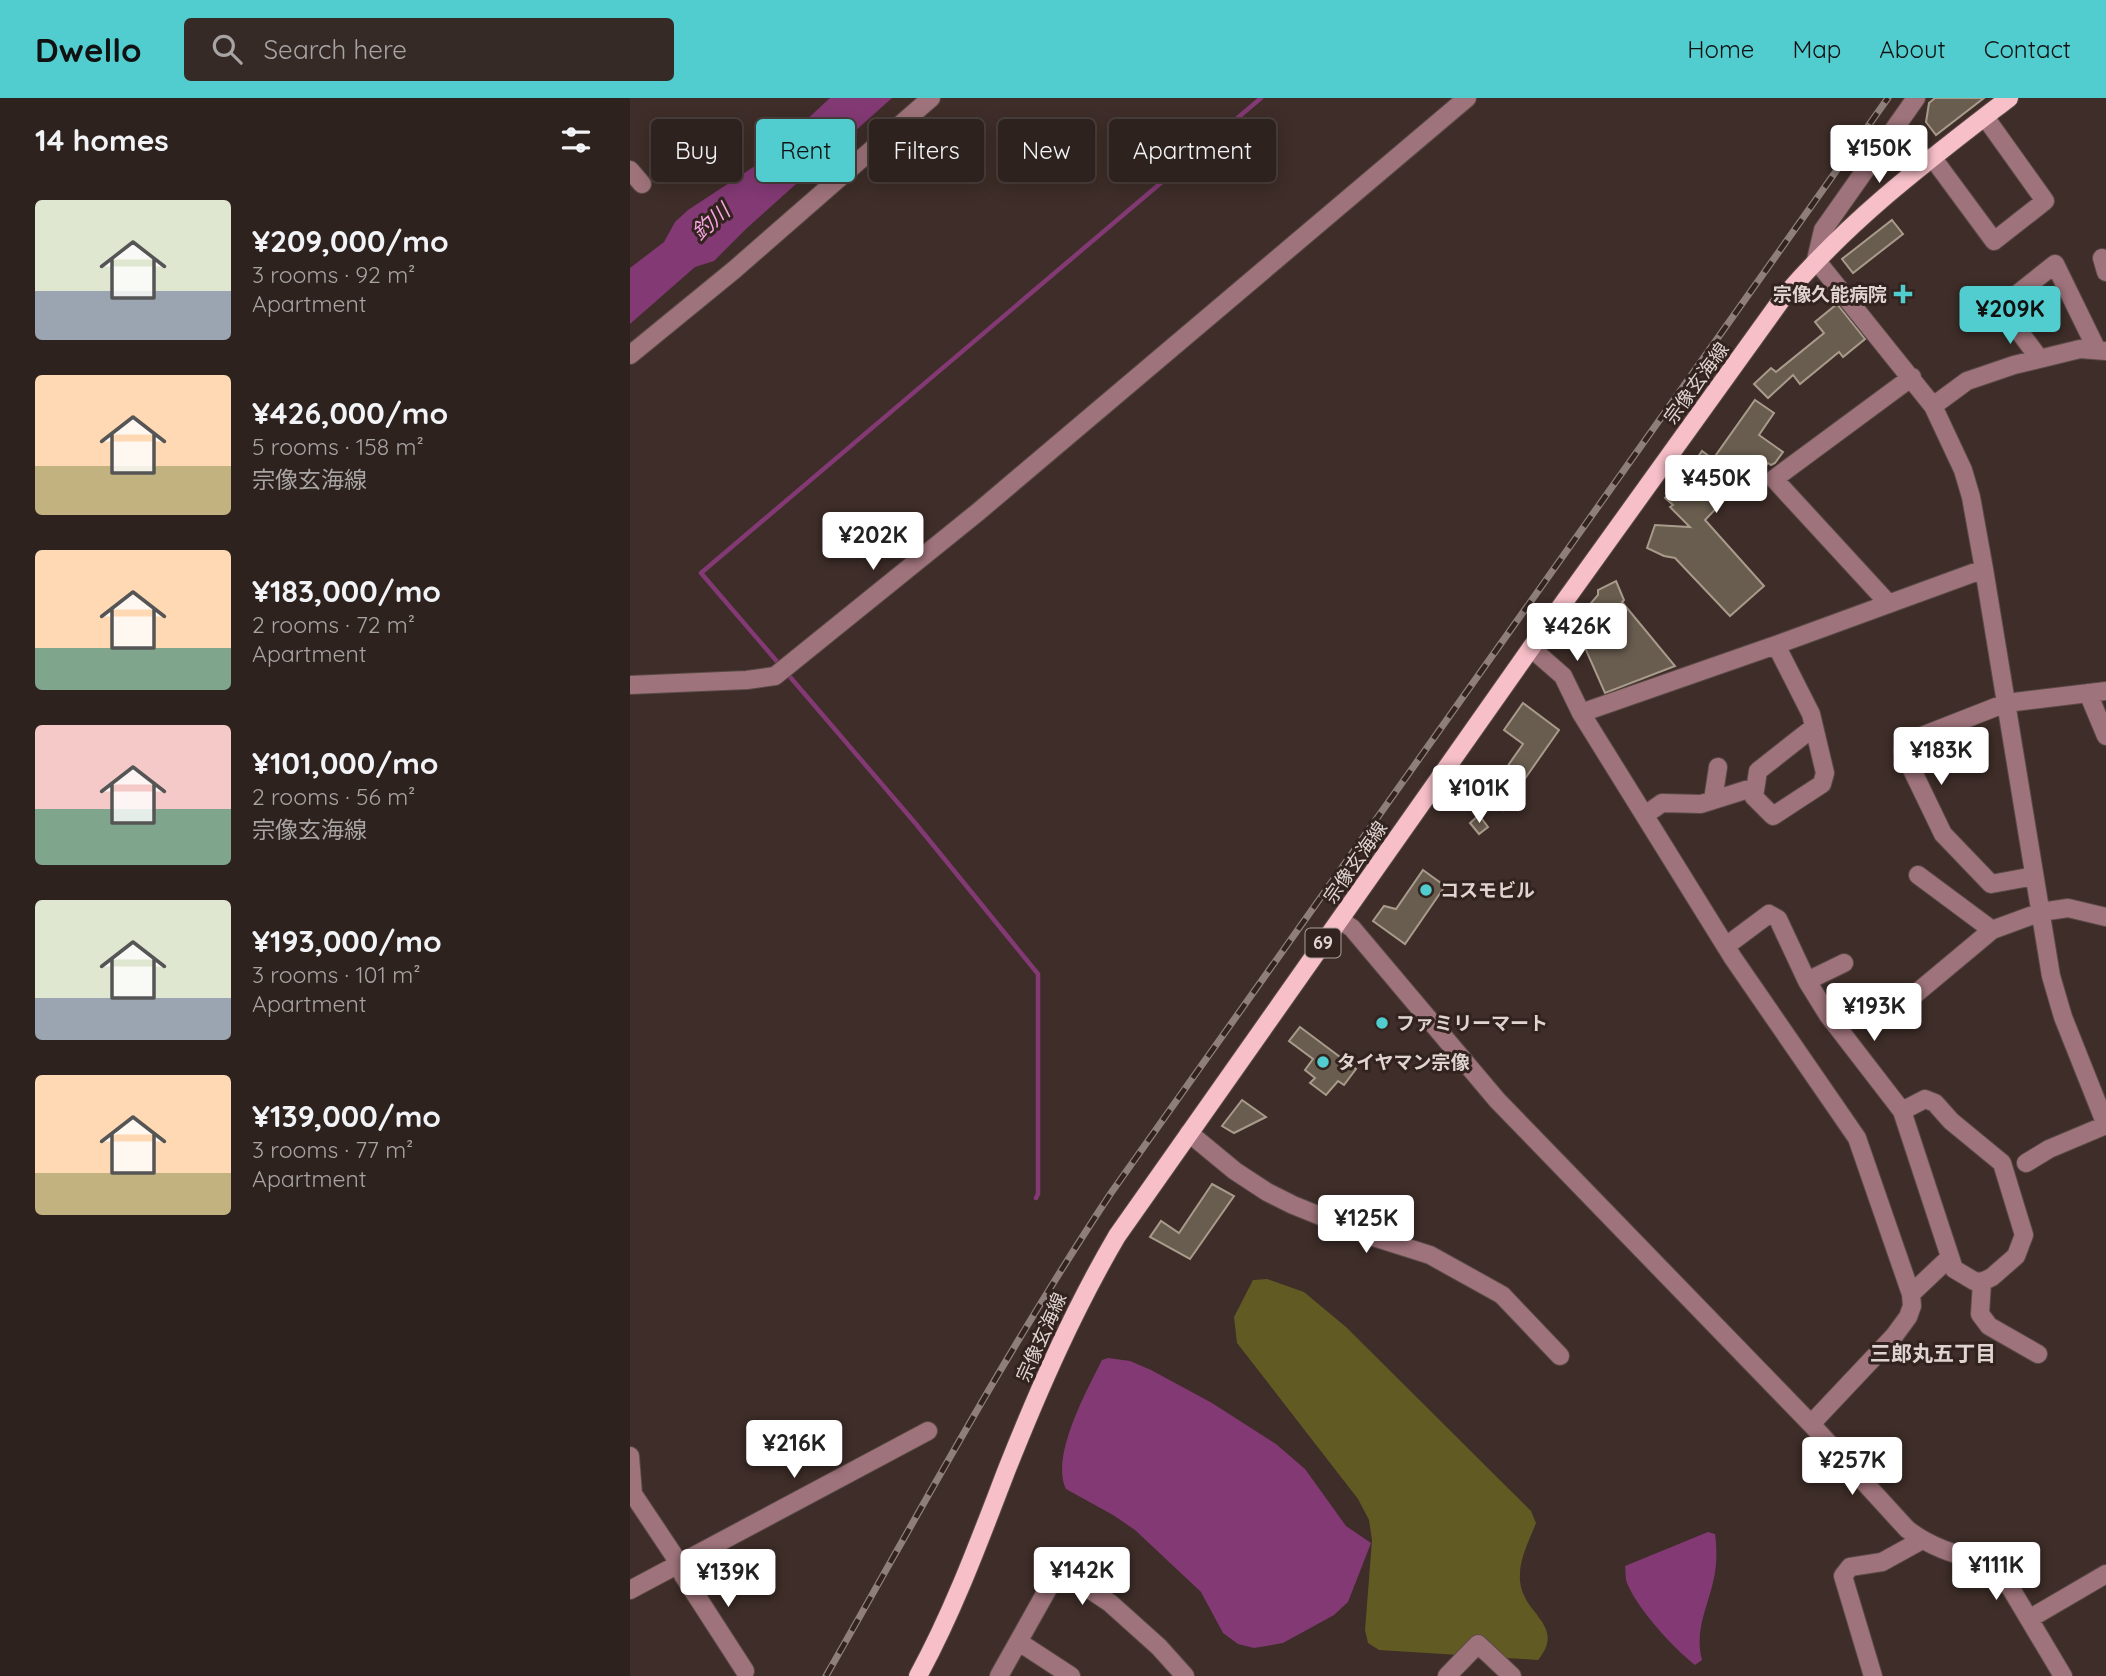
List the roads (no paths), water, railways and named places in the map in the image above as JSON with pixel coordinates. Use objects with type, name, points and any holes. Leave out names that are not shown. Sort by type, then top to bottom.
[{"type":"main road","name":"宗像玄海線","points":[[918,1676],[951,1611],[1033,1407],[1088,1286],[1116,1236],[1531,648],[1782,299],[1846,230],[1932,157],[2009,98]]},
{"type":"street","points":[[630,355],[734,271],[931,98]]},
{"type":"street","points":[[630,685],[775,677],[978,512],[1467,98]]},
{"type":"street","points":[[1916,98],[1823,230],[1816,260],[1933,406],[1963,470],[1971,497],[2051,976],[2063,1017],[2106,1125],[2049,1149],[2026,1163]]},
{"type":"street","points":[[1932,157],[1994,241],[2045,201],[1985,117]]},
{"type":"street","points":[[2039,358],[2001,307],[2055,264],[2101,351]]},
{"type":"street","points":[[1933,406],[1967,381],[2039,358],[2081,349],[2101,351]]},
{"type":"street","points":[[1889,604],[1774,479],[1912,377]]},
{"type":"street","points":[[1581,713],[1984,569]]},
{"type":"street","points":[[1776,645],[1811,714],[1825,773],[1822,784],[1773,816],[1754,797],[1758,771],[1814,727]]},
{"type":"street","points":[[1531,648],[1563,676],[1581,713],[1726,946],[1857,1138],[1911,1294],[1912,1306],[1908,1317],[1894,1336],[1811,1424]]},
{"type":"street","points":[[2034,876],[1991,884],[1943,834],[1903,751],[1904,743],[2006,703],[2097,692],[2106,736]]},
{"type":"street","points":[[1713,800],[1718,767]]},
{"type":"street","points":[[1645,815],[1662,803],[1701,804],[1755,787]]},
{"type":"street","points":[[1918,875],[1992,930]]},
{"type":"street","points":[[1913,996],[1992,930],[2041,912],[2067,908],[2106,918]]},
{"type":"street","points":[[1726,946],[1769,914],[1778,919],[1807,981],[1828,1015],[1902,1111],[1954,1269],[1965,1277],[1982,1282],[1992,1277],[2016,1256],[2024,1235],[2002,1164],[1951,1121],[1935,1102],[1925,1099],[1902,1111]]},
{"type":"street","points":[[1340,920],[1352,928],[1497,1100],[1811,1424],[1908,1529],[1922,1540],[1998,1567],[2063,1676]]},
{"type":"street","points":[[1807,981],[1844,963]]},
{"type":"street","points":[[1189,1133],[1235,1171],[1276,1196],[1370,1236],[1430,1255],[1503,1295],[1560,1356]]},
{"type":"street","points":[[1911,1294],[1949,1258]]},
{"type":"street","points":[[1982,1282],[1980,1314],[1989,1326],[2038,1354]]},
{"type":"street","points":[[630,1590],[928,1431]]},
{"type":"street","points":[[630,1456],[633,1494],[745,1671]]},
{"type":"street","points":[[1873,1676],[1843,1576],[1850,1567],[1882,1562],[1922,1540]]},
{"type":"street","points":[[999,1676],[1059,1569],[1110,1603],[1185,1676]]},
{"type":"street","points":[[2029,1619],[2106,1574]]},
{"type":"street","points":[[1019,1642],[1071,1676]]},
{"type":"street","points":[[1447,1676],[1478,1644],[1512,1676]]},
{"type":"water","points":[[830,98],[892,98],[855,131],[855,119],[807,119]]},
{"type":"water","name":"釣川","points":[[756,165],[756,182],[798,182],[714,261],[695,267],[630,324],[630,268],[664,242],[675,222],[688,210],[731,182],[742,182],[742,174]]},
{"type":"water","points":[[1108,1358],[1130,1361],[1151,1370],[1212,1403],[1276,1444],[1305,1469],[1346,1526],[1371,1543],[1348,1602],[1334,1615],[1283,1643],[1254,1648],[1238,1644],[1223,1633],[1201,1592],[1135,1530],[1066,1489],[1062,1476],[1066,1442],[1102,1360]]},
{"type":"water","points":[[1708,1532],[1715,1534],[1716,1567],[1701,1629],[1702,1660],[1695,1665],[1666,1638],[1639,1604],[1627,1583],[1625,1566]]},
{"type":"waterway","points":[[780,665],[701,573],[1261,98]]},
{"type":"waterway","points":[[785,671],[916,824],[1038,974],[1036,1198]]},
{"type":"railway","points":[[826,1676],[1000,1371],[1111,1193],[1888,98]]},
{"type":"place","name":"宗像久能病院","points":[[1903,294]]},
{"type":"place","name":"コスモビル","points":[[1426,890]]},
{"type":"place","name":"ファミリーマート","points":[[1382,1023]]},
{"type":"place","name":"タイヤマン宗像","points":[[1323,1062]]},
{"type":"district","name":"三郎丸五丁目","points":[[1933,1354]]}]
